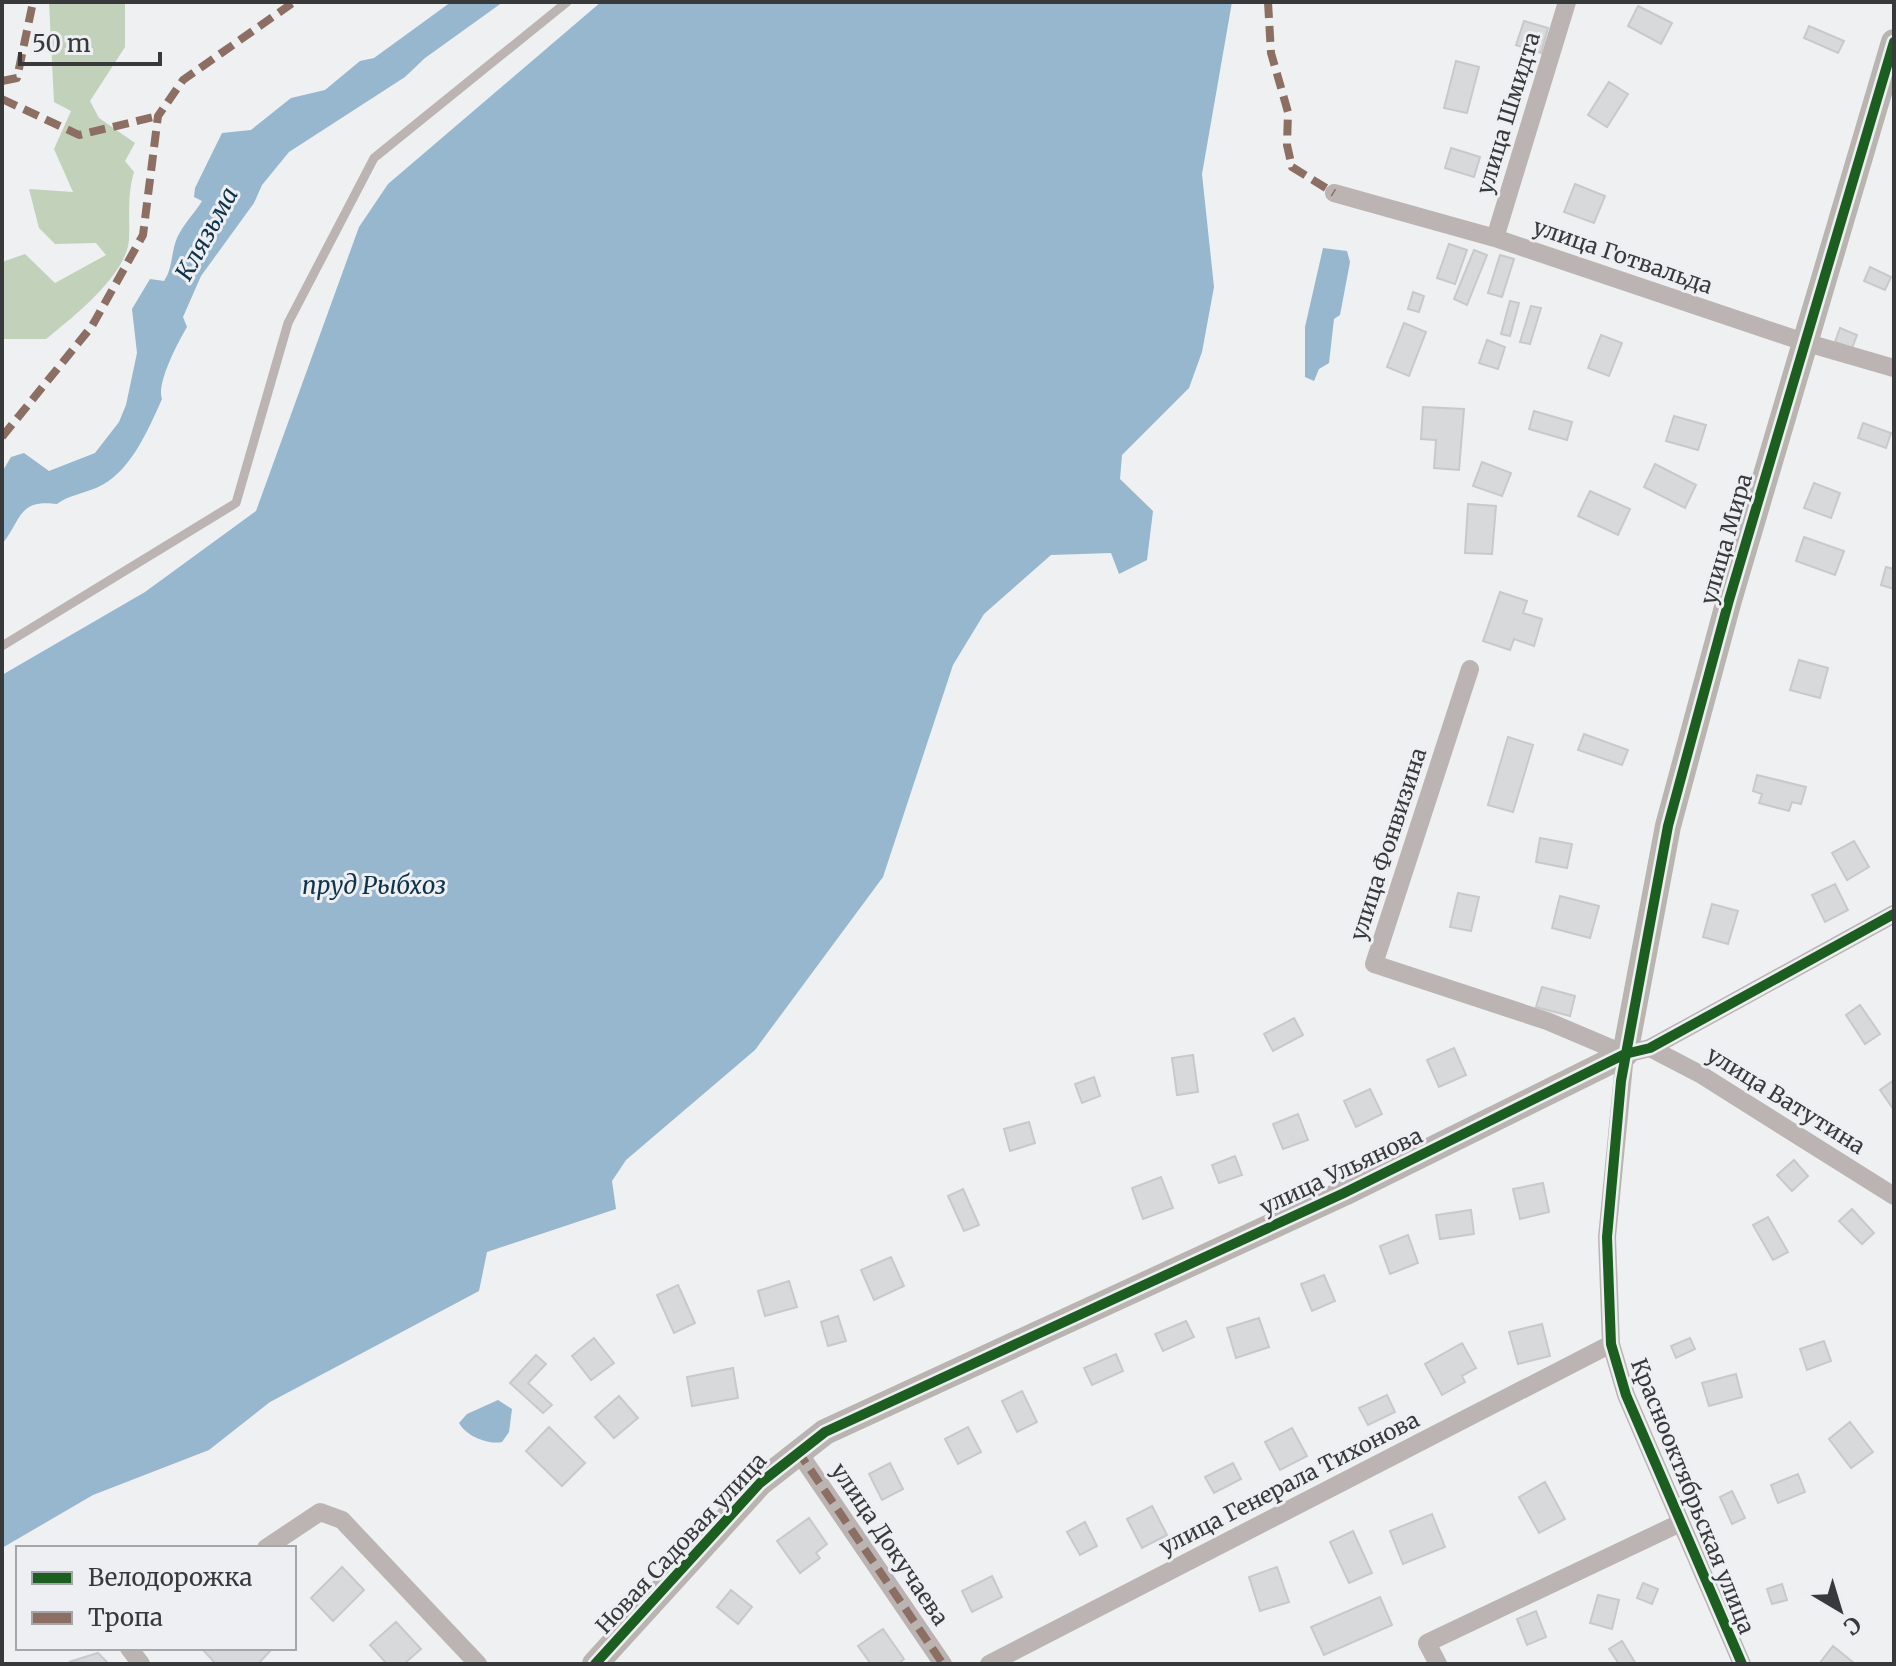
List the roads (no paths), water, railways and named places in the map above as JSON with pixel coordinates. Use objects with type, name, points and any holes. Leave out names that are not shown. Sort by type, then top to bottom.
[{"type":"street","name":"улица Шмидта","points":[[1495,238],[1567,2]]},
{"type":"street","name":"улица Мира","points":[[1637,1051],[1668,826],[1804,342],[1894,42]]},
{"type":"street","name":"улица Готвальда","points":[[1334,193],[1495,238],[1804,342],[1894,368]]},
{"type":"street","name":"улица Фонвизина","points":[[1470,669],[1374,964],[1637,1051]]},
{"type":"street","name":"улица Ульянова","points":[[797,1450],[825,1432],[1344,1193],[1637,1051],[1894,914]]},
{"type":"street","name":"улица Ватутина","points":[[1637,1051],[1700,1074],[1892,1191]]},
{"type":"street","name":"Краснооктябрьская улица","points":[[1637,1051],[1607,1237],[1611,1344],[1626,1395],[1742,1664]]},
{"type":"street","name":"улица Генерала Тихонова","points":[[989,1664],[1611,1344]]},
{"type":"street","name":"Новая Садовая улица","points":[[595,1664],[700,1546],[797,1450]]},
{"type":"street","name":"улица Докучаева","points":[[797,1450],[943,1664]]},
{"type":"street","points":[[269,1546],[320,1512],[342,1520],[478,1664]]},
{"type":"street","points":[[1438,1664],[1427,1643],[1680,1523]]},
{"type":"lane","points":[[2,646],[236,503],[288,323],[374,158],[567,2]]},
{"type":"water","name":"Клязьма","points":[[451,2],[503,2],[425,58],[405,77],[289,152],[262,185],[254,203],[201,276],[183,317],[187,327],[165,374],[162,399],[128,462],[119,473],[96,488],[57,504],[44,503],[27,508],[2,544],[2,472],[11,457],[24,453],[49,471],[95,453],[119,422],[126,405],[137,353],[132,309],[150,279],[164,281],[167,276],[177,238],[202,201],[194,197],[195,188],[222,133],[251,130],[291,98],[325,90],[360,61],[374,58]]},
{"type":"water","name":"пруд Рыбхоз","points":[[601,2],[1232,2],[1202,174],[1214,287],[1202,352],[1189,388],[1122,455],[1120,479],[1153,511],[1147,560],[1119,574],[1111,553],[1051,555],[984,614],[953,665],[883,877],[755,1050],[626,1160],[612,1181],[616,1209],[487,1252],[479,1291],[270,1402],[209,1450],[93,1495],[2,1548],[2,675],[145,592],[256,511],[359,227],[388,184]]},
{"type":"water","points":[[1323,248],[1347,251],[1350,262],[1340,315],[1334,319],[1329,363],[1319,369],[1314,381],[1305,377],[1305,327]]},
{"type":"water","points":[[498,1400],[512,1409],[509,1432],[502,1442],[478,1438],[459,1423],[467,1414]]}]
